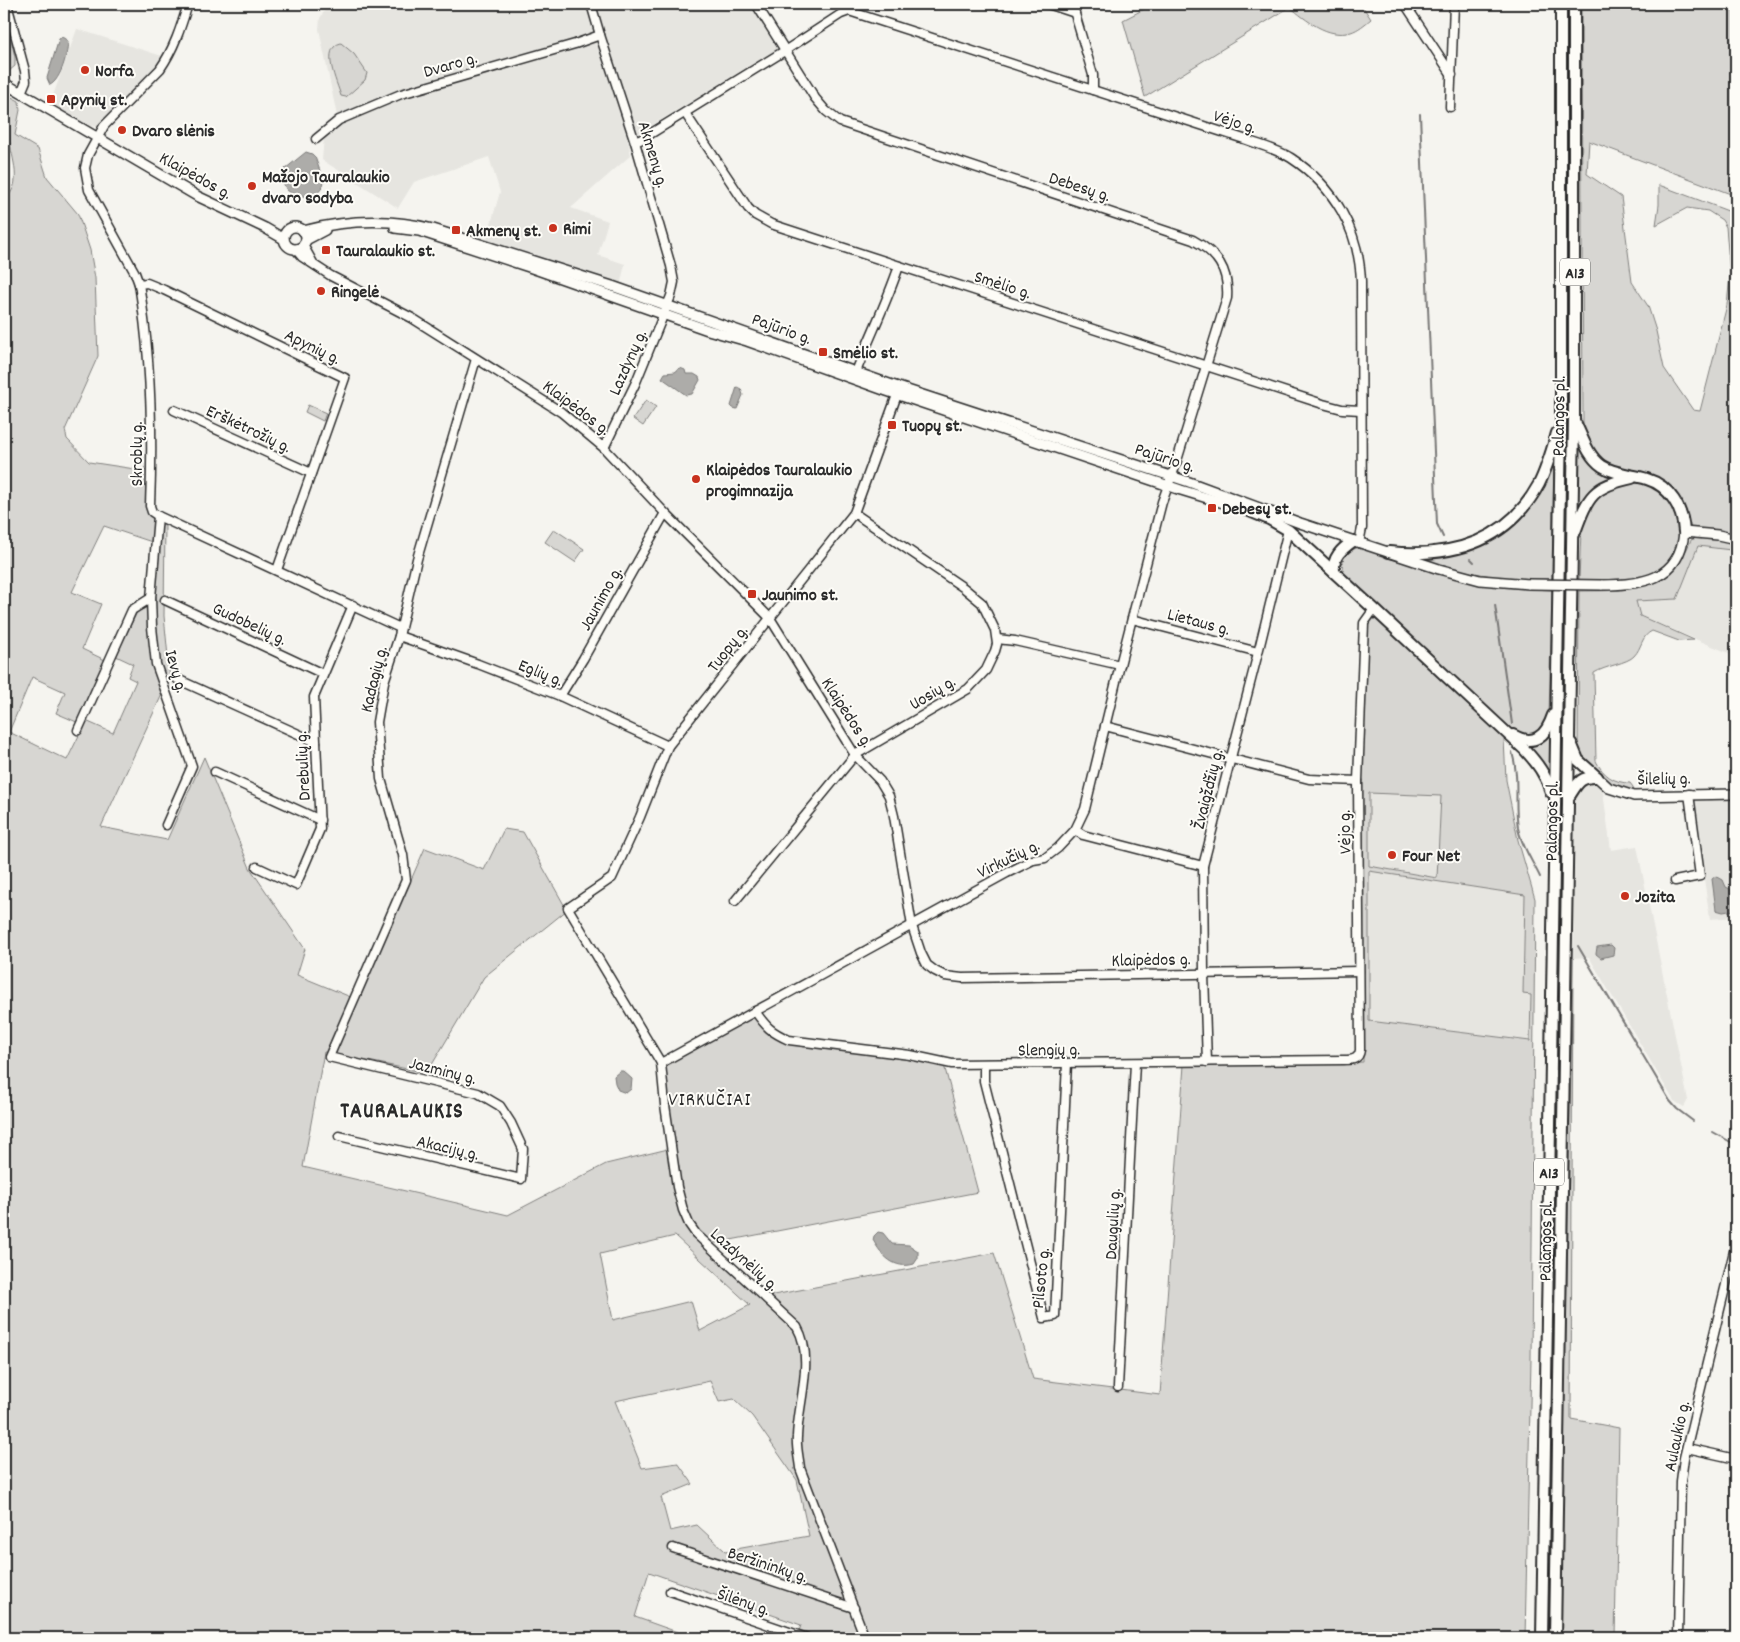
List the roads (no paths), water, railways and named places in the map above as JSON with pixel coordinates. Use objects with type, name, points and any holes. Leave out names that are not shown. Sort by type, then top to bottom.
[{"type":"highway","name":"Palangos pl.","points":[[1542,1638],[1561,420],[1561,4]]},
{"type":"highway","name":"Palangos pl.","points":[[1555,1638],[1574,418],[1574,4]]},
{"type":"highway","points":[[1574,418],[1588,450],[1597,461],[1615,472],[1653,481],[1669,493],[1680,511],[1684,532]]},
{"type":"highway","points":[[1388,552],[1426,553],[1457,549],[1489,536],[1502,527],[1528,501],[1538,485],[1548,462],[1561,420]]},
{"type":"highway","points":[[1572,540],[1582,513],[1592,496],[1608,484],[1636,477]]},
{"type":"highway","points":[[1247,510],[1269,519],[1288,530],[1503,729],[1536,761],[1547,779],[1554,802]]},
{"type":"highway","points":[[1334,572],[1333,564],[1337,557],[1356,542]]},
{"type":"highway","points":[[1503,729],[1524,740],[1536,739],[1542,736],[1548,729],[1556,706]]},
{"type":"highway","points":[[1569,739],[1578,760],[1597,777]]},
{"type":"highway","points":[[1568,800],[1578,782],[1585,777],[1597,777]]},
{"type":"main road","name":"Klaipėdos g.","points":[[4,83],[197,196],[243,219],[266,228]]},
{"type":"main road","name":"Pajūrio g.","points":[[302,242],[318,232],[330,228],[378,226],[419,231],[1172,476],[1356,542],[1480,580],[1529,584],[1601,585],[1639,583],[1658,576],[1667,570],[1677,556],[1684,532]]},
{"type":"main road","points":[[266,228],[288,230],[294,228],[302,242],[289,248],[284,240],[266,228]]},
{"type":"main road","points":[[284,240],[288,230]]},
{"type":"main road","name":"Pajūrio g.","points":[[666,310],[708,330],[748,341],[897,394],[1168,485],[1247,510],[1300,523]]},
{"type":"main road","points":[[1684,532],[1718,535],[1736,539]]},
{"type":"main road","name":"Šilelių g.","points":[[1597,777],[1609,788],[1634,796],[1736,794]]},
{"type":"street","points":[[7,4],[25,71],[26,81],[21,93]]},
{"type":"street","name":"Skroblų g.","points":[[158,516],[152,512],[150,506],[152,452],[150,375],[139,284],[135,273],[89,190],[86,182],[85,168],[88,155],[104,126],[166,61],[177,39],[188,4]]},
{"type":"street","name":"Akmenų g.","points":[[591,4],[672,266],[674,289],[666,310]]},
{"type":"street","name":"Debesų g.","points":[[756,4],[821,105],[826,112],[840,122],[1192,240],[1204,246],[1214,255],[1222,266],[1228,286],[1227,298],[1168,485]]},
{"type":"street","points":[[635,142],[685,113],[841,14],[839,4]]},
{"type":"street","points":[[1048,4],[1075,13]]},
{"type":"street","points":[[1072,4],[1093,75],[1092,90]]},
{"type":"street","points":[[1404,4],[1452,75]]},
{"type":"street","points":[[1450,107],[1454,4]]},
{"type":"street","name":"Vėjo g.","points":[[841,14],[849,11],[856,12],[1281,152],[1310,172],[1330,192],[1346,217],[1359,256],[1361,281],[1362,528],[1356,542]]},
{"type":"street","name":"Dvaro g.","points":[[316,139],[339,120],[401,94],[575,44],[600,35]]},
{"type":"street","name":"Smėlio g.","points":[[685,113],[742,200],[756,214],[772,224],[1324,404],[1342,409],[1361,410]]},
{"type":"street","name":"Klaipėdos g.","points":[[302,242],[302,257],[352,288],[408,316],[561,412],[604,448],[665,513],[770,618],[855,756],[880,781],[889,796],[912,926],[921,953],[927,964],[935,971],[945,976],[962,978],[1359,971]]},
{"type":"street","points":[[856,372],[887,301],[899,266]]},
{"type":"street","name":"Apynių g.","points":[[139,284],[147,283],[164,290],[344,378],[277,570]]},
{"type":"street","name":"Lazdynų g.","points":[[604,448],[636,382],[666,310]]},
{"type":"street","name":"Kadagių g.","points":[[329,1057],[406,880],[403,855],[381,779],[377,722],[384,682],[400,632],[417,559],[476,359]]},
{"type":"street","name":"Tuopų g.","points":[[568,908],[612,878],[640,818],[668,746],[854,513],[897,394]]},
{"type":"street","name":"Erškėtrožių g.","points":[[174,410],[311,473]]},
{"type":"street","name":"Virkučių g.","points":[[661,1063],[1006,873],[1033,860],[1045,858],[1058,848],[1075,830],[1084,809],[1168,485]]},
{"type":"street","name":"Jaunimo g.","points":[[560,696],[583,659],[665,513]]},
{"type":"street","points":[[854,513],[972,594],[985,608],[997,638],[1120,665]]},
{"type":"street","points":[[158,516],[353,605],[400,632]]},
{"type":"street","name":"Ievų g.","points":[[158,516],[151,598],[156,664],[192,766],[166,825]]},
{"type":"street","name":"Žvaigždžių g.","points":[[1207,1062],[1203,866],[1288,530]]},
{"type":"street","points":[[78,730],[132,610],[151,598]]},
{"type":"street","name":"Gudobelių g.","points":[[165,600],[323,674]]},
{"type":"street","name":"Drebulių g.","points":[[257,867],[296,885],[320,829],[314,697],[353,605]]},
{"type":"street","name":"Vėjo g.","points":[[1357,1058],[1360,1055],[1358,781],[1364,623],[1374,608]]},
{"type":"street","name":"Lietaus g.","points":[[1132,619],[1258,652]]},
{"type":"street","name":"Eglių g.","points":[[400,632],[560,696],[668,746]]},
{"type":"street","name":"Uosių g.","points":[[735,901],[855,756],[975,683],[990,664],[997,644],[997,638]]},
{"type":"street","points":[[176,679],[316,742]]},
{"type":"street","points":[[1105,726],[1309,779],[1358,781]]},
{"type":"street","points":[[215,772],[320,820]]},
{"type":"street","points":[[1675,881],[1700,876],[1689,794]]},
{"type":"street","points":[[1075,830],[1083,835],[1203,866]]},
{"type":"street","name":"Lazdynėlių g.","points":[[568,908],[661,1063],[677,1188],[689,1224],[696,1234],[797,1327],[802,1336],[806,1356],[796,1439],[800,1468],[865,1638]]},
{"type":"street","name":"Slengių g.","points":[[756,1011],[763,1023],[774,1034],[789,1040],[901,1054],[952,1064],[1344,1060],[1357,1058]]},
{"type":"street","name":"Jazminų g.","points":[[329,1057],[478,1093],[500,1106],[511,1123],[523,1149],[521,1179]]},
{"type":"street","name":"Pilsoto g.","points":[[984,1064],[984,1081],[1044,1318],[1055,1316],[1068,1063]]},
{"type":"street","name":"Daugulių g.","points":[[1118,1387],[1135,1063]]},
{"type":"street","name":"Akacijų g.","points":[[339,1136],[521,1179]]},
{"type":"street","name":"Aulaukio g.","points":[[1678,1638],[1681,1481],[1687,1448],[1736,1243]]},
{"type":"street","points":[[1687,1448],[1736,1458]]},
{"type":"street","name":"Beržininkų g.","points":[[673,1548],[854,1608]]},
{"type":"street","name":"Šilėnų g.","points":[[670,1592],[808,1638]]},
{"type":"waterway","points":[[1420,114],[1437,524],[1443,537]]},
{"type":"waterway","points":[[1471,559],[1474,562]]},
{"type":"waterway","points":[[1495,605],[1512,724]]},
{"type":"waterway","points":[[1512,752],[1516,772],[1518,828],[1524,847],[1540,877]]},
{"type":"waterway","points":[[1578,946],[1670,1101],[1693,1121]]},
{"type":"waterway","points":[[1713,1132],[1736,1145]]},
{"type":"place","name":"Norfa","points":[[85,70]]},
{"type":"place","name":"Apynių st.","points":[[51,99]]},
{"type":"place","name":"Dvaro slėnis","points":[[122,130]]},
{"type":"place","name":"Mažojo Tauralaukio dvaro sodyba","points":[[252,186]]},
{"type":"place","name":"Rimi","points":[[553,228]]},
{"type":"place","name":"Akmenų st.","points":[[456,230]]},
{"type":"place","name":"Tauralaukio st.","points":[[326,250]]},
{"type":"place","name":"Ringelė","points":[[321,291]]},
{"type":"place","name":"Smėlio st.","points":[[823,352]]},
{"type":"place","name":"Tuopų st.","points":[[892,425]]},
{"type":"place","name":"Klaipėdos Tauralaukio progimnazija","points":[[696,479]]},
{"type":"place","name":"Debesų st.","points":[[1212,508]]},
{"type":"place","name":"Jaunimo st.","points":[[752,594]]},
{"type":"place","name":"Four Net","points":[[1392,855]]},
{"type":"place","name":"Jozita","points":[[1625,896]]},
{"type":"district","name":"VIRKUČIAI","points":[[710,1098]]},
{"type":"district","name":"TAURALAUKIS","points":[[402,1109]]}]
